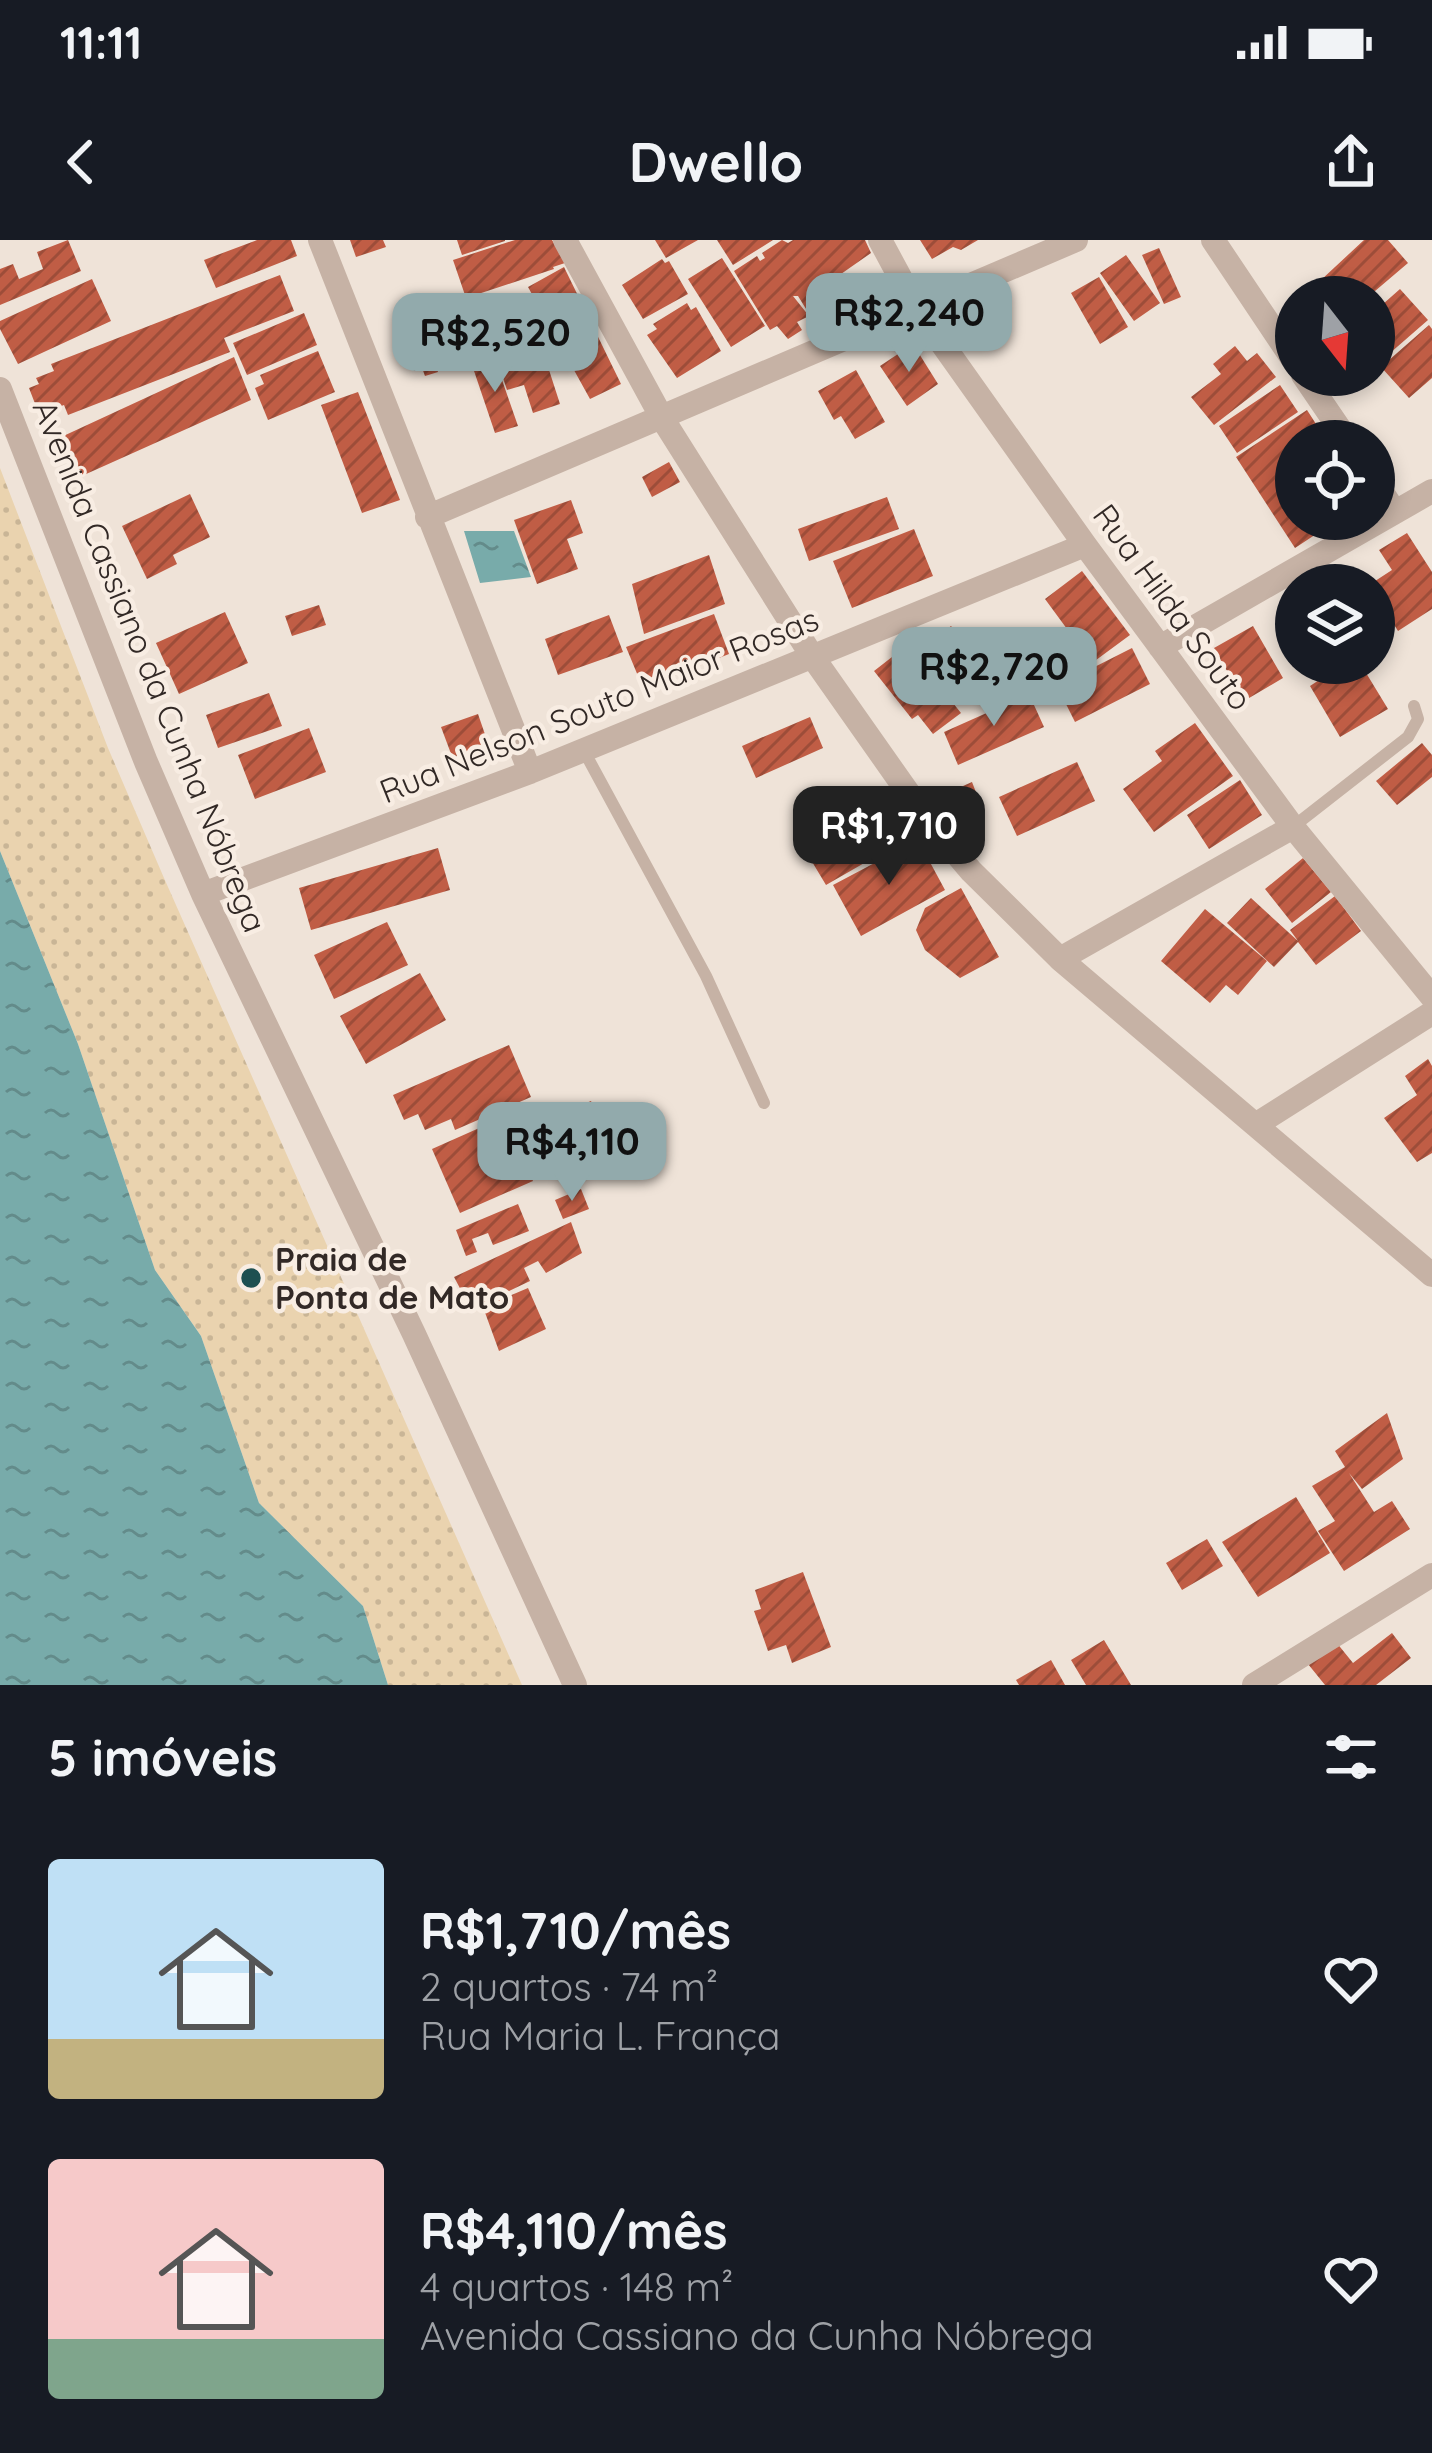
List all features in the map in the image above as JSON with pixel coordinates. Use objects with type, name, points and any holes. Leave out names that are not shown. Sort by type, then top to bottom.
[{"type":"street","points":[[320,240],[530,772]]},
{"type":"street","points":[[565,240],[662,418],[812,656],[926,818],[971,871],[1060,959],[1432,1275]]},
{"type":"street","points":[[427,517],[1076,240]]},
{"type":"street","points":[[1213,240],[1275,333]]},
{"type":"street","name":"Rua Hilda Souto","points":[[881,241],[916,307],[1085,545],[1293,827],[1432,998]]},
{"type":"street","name":"Avenida Cassiano da Cunha Nóbrega","points":[[0,389],[146,762],[203,894],[414,1334],[575,1685]]},
{"type":"street","points":[[1395,512],[1432,491]]},
{"type":"street","points":[[1160,646],[1346,540]]},
{"type":"street","name":"Rua Nelson Souto Maior Rosas","points":[[203,894],[530,772],[1085,545]]},
{"type":"street","points":[[1060,959],[1293,827]]},
{"type":"street","points":[[1257,1124],[1432,1013]]},
{"type":"street","points":[[1254,1685],[1432,1575]]},
{"type":"lane","points":[[1293,827],[1408,737],[1418,719],[1414,706]]},
{"type":"lane","points":[[584,750],[706,976],[764,1103]]},
{"type":"sand","name":"Praia de Ponta de Mato","points":[[0,468],[108,748],[522,1685],[388,1685],[363,1606],[259,1503],[201,1336],[155,1270],[78,1044],[0,851]]},
{"type":"water","points":[[464,531],[514,531],[531,577],[480,583]]},
{"type":"water","points":[[0,851],[78,1044],[155,1270],[201,1336],[259,1503],[363,1606],[388,1685],[0,1685]]},
{"type":"building","points":[[68,240],[81,271],[0,305],[0,269],[13,264],[19,279],[43,269],[37,252]]},
{"type":"building","points":[[257,240],[291,240],[297,256],[216,288],[204,260]]},
{"type":"building","points":[[350,240],[383,240],[386,247],[356,257]]},
{"type":"building","points":[[457,240],[505,240],[505,241],[462,255]]},
{"type":"building","points":[[515,240],[552,240],[565,263],[466,298],[453,260]]},
{"type":"building","points":[[655,240],[698,240],[666,258]]},
{"type":"building","points":[[717,240],[773,240],[733,265]]},
{"type":"building","points":[[782,240],[865,240],[871,253],[812,290],[829,318],[816,325],[798,296],[793,296],[809,316],[797,322],[802,330],[788,339],[777,326],[770,330],[734,271],[757,256],[760,261],[765,258],[762,253]]},
{"type":"building","points":[[920,240],[978,240],[932,259]]},
{"type":"building","points":[[1364,240],[1388,240],[1408,263],[1393,276],[1325,276]]},
{"type":"building","points":[[1159,248],[1181,297],[1164,304],[1142,255]]},
{"type":"building","points":[[1126,255],[1160,303],[1134,321],[1100,273]]},
{"type":"building","points":[[722,258],[765,326],[731,347],[688,279]]},
{"type":"building","points":[[662,259],[669,261],[688,294],[643,319],[622,285]]},
{"type":"building","points":[[564,267],[621,384],[590,399],[528,287]]},
{"type":"building","points":[[280,275],[294,311],[224,338],[230,352],[68,415],[64,405],[39,414],[29,388],[39,384],[36,378],[54,371],[51,364]]},
{"type":"building","points":[[1099,277],[1128,327],[1100,344],[1071,293]]},
{"type":"building","points":[[92,279],[111,321],[18,364],[0,321]]},
{"type":"building","points":[[1400,289],[1428,320],[1395,349],[1395,293]]},
{"type":"building","points":[[687,303],[691,310],[696,307],[721,351],[677,378],[647,335],[657,329],[653,324]]},
{"type":"building","points":[[304,313],[317,345],[247,375],[233,343]]},
{"type":"building","points":[[436,323],[438,331],[457,325],[463,345],[482,339],[487,354],[453,365],[449,350],[433,355],[438,372],[425,376],[422,368],[414,371],[403,333]]},
{"type":"building","points":[[1429,325],[1432,378],[1409,398],[1395,382],[1395,355]]},
{"type":"building","points":[[540,342],[560,404],[533,413],[524,385],[507,390],[496,357]]},
{"type":"building","points":[[913,344],[938,384],[907,406],[880,366]]},
{"type":"building","points":[[1235,346],[1247,361],[1257,353],[1275,378],[1214,425],[1191,397],[1221,374],[1213,364]]},
{"type":"building","points":[[318,351],[335,392],[268,420],[255,388],[264,384],[260,375]]},
{"type":"building","points":[[234,357],[251,400],[75,479],[59,438]]},
{"type":"building","points":[[494,357],[518,426],[495,433],[472,365]]},
{"type":"building","points":[[856,370],[885,422],[855,439],[841,416],[834,420],[818,391]]},
{"type":"building","points":[[1275,388],[1275,396],[1287,396],[1298,412],[1286,420],[1275,420],[1275,427],[1237,453],[1219,426]]},
{"type":"building","points":[[358,392],[400,500],[362,513],[321,405]]},
{"type":"building","points":[[1307,410],[1313,420],[1292,420]]},
{"type":"building","points":[[1275,431],[1275,517],[1236,457]]},
{"type":"building","points":[[669,462],[680,482],[652,497],[642,477]]},
{"type":"building","points":[[190,494],[210,537],[173,555],[177,564],[147,579],[122,526]]},
{"type":"building","points":[[887,497],[899,529],[809,561],[798,529]]},
{"type":"building","points":[[571,500],[583,533],[567,539],[578,569],[537,584],[514,520]]},
{"type":"building","points":[[914,529],[933,576],[852,608],[833,561]]},
{"type":"building","points":[[1407,533],[1432,572],[1432,609],[1398,631],[1395,564],[1388,564],[1379,550]]},
{"type":"building","points":[[709,555],[725,604],[644,634],[632,584]]},
{"type":"building","points":[[1082,571],[1130,635],[1092,663],[1045,599]]},
{"type":"building","points":[[319,605],[326,625],[292,636],[285,616]]},
{"type":"building","points":[[225,612],[248,663],[179,694],[156,643]]},
{"type":"building","points":[[714,614],[729,654],[643,688],[626,647]]},
{"type":"building","points":[[609,615],[623,652],[558,675],[545,639]]},
{"type":"building","points":[[951,626],[986,669],[949,698],[961,713],[933,734],[918,715],[912,719],[874,671],[910,643],[921,650]]},
{"type":"building","points":[[1253,626],[1275,664],[1275,683],[1244,701],[1214,648]]},
{"type":"building","points":[[1024,627],[1052,674],[1007,701],[979,654]]},
{"type":"building","points":[[1132,648],[1150,684],[1075,722],[1057,686]]},
{"type":"building","points":[[1373,684],[1388,709],[1340,737],[1310,686]]},
{"type":"building","points":[[269,693],[282,726],[218,748],[206,715]]},
{"type":"building","points":[[1029,694],[1044,727],[958,765],[944,732]]},
{"type":"building","points":[[478,714],[489,746],[453,759],[441,727]]},
{"type":"building","points":[[810,717],[823,748],[756,778],[742,746]]},
{"type":"building","points":[[1195,723],[1233,776],[1154,832],[1123,789],[1162,761],[1155,751]]},
{"type":"building","points":[[309,728],[326,772],[255,799],[238,755]]},
{"type":"building","points":[[1422,743],[1432,755],[1432,777],[1397,805],[1376,781]]},
{"type":"building","points":[[1077,762],[1095,801],[1017,836],[999,797]]},
{"type":"building","points":[[1240,780],[1262,815],[1209,849],[1187,815]]},
{"type":"building","points":[[972,782],[979,800],[961,807],[954,790]]},
{"type":"building","points":[[883,799],[906,839],[826,885],[802,845]]},
{"type":"building","points":[[918,840],[945,890],[861,936],[833,885]]},
{"type":"building","points":[[438,848],[450,890],[311,930],[299,888]]},
{"type":"building","points":[[1303,858],[1331,892],[1292,923],[1265,889]]},
{"type":"building","points":[[961,888],[999,957],[960,978],[925,950],[916,930],[925,908]]},
{"type":"building","points":[[1335,896],[1361,931],[1316,965],[1298,942],[1274,967],[1227,923],[1251,898],[1298,941],[1290,930]]},
{"type":"building","points":[[1205,909],[1267,961],[1238,995],[1226,985],[1210,1003],[1161,961]]},
{"type":"building","points":[[387,922],[408,965],[334,999],[314,955]]},
{"type":"building","points":[[420,973],[446,1020],[366,1064],[340,1016]]},
{"type":"building","points":[[509,1045],[531,1097],[455,1130],[451,1119],[425,1130],[418,1114],[404,1120],[393,1095]]},
{"type":"building","points":[[1428,1059],[1432,1066],[1432,1153],[1417,1162],[1384,1118],[1417,1095],[1405,1076]]},
{"type":"building","points":[[591,1101],[612,1152],[578,1166],[540,1122]]},
{"type":"building","points":[[486,1125],[498,1154],[518,1145],[533,1181],[460,1213],[432,1149]]},
{"type":"building","points":[[581,1189],[589,1209],[563,1219],[555,1200]]},
{"type":"building","points":[[518,1204],[529,1231],[493,1245],[488,1233],[472,1239],[477,1252],[466,1256],[456,1230]]},
{"type":"building","points":[[571,1222],[582,1253],[546,1273],[538,1261],[524,1268],[530,1281],[471,1309],[454,1277]]},
{"type":"building","points":[[528,1288],[546,1329],[499,1351],[483,1307]]},
{"type":"building","points":[[1387,1413],[1403,1459],[1362,1489],[1349,1473],[1374,1512],[1392,1501],[1410,1529],[1344,1571],[1318,1531],[1335,1521],[1312,1486],[1345,1467],[1335,1451]]},
{"type":"building","points":[[1296,1497],[1330,1553],[1258,1597],[1222,1542]]},
{"type":"building","points":[[1207,1539],[1223,1566],[1182,1590],[1166,1563]]},
{"type":"building","points":[[803,1572],[831,1647],[792,1663],[786,1645],[768,1651],[754,1611],[761,1609],[755,1590]]},
{"type":"building","points":[[1392,1633],[1411,1658],[1376,1685],[1325,1685],[1308,1664],[1336,1642],[1353,1663]]},
{"type":"building","points":[[1104,1640],[1131,1685],[1086,1685],[1071,1660]]},
{"type":"building","points":[[1051,1660],[1065,1685],[1019,1685],[1016,1680]]},
{"type":"place","name":"Praia de Ponta de Mato","points":[[251,1278]]}]
